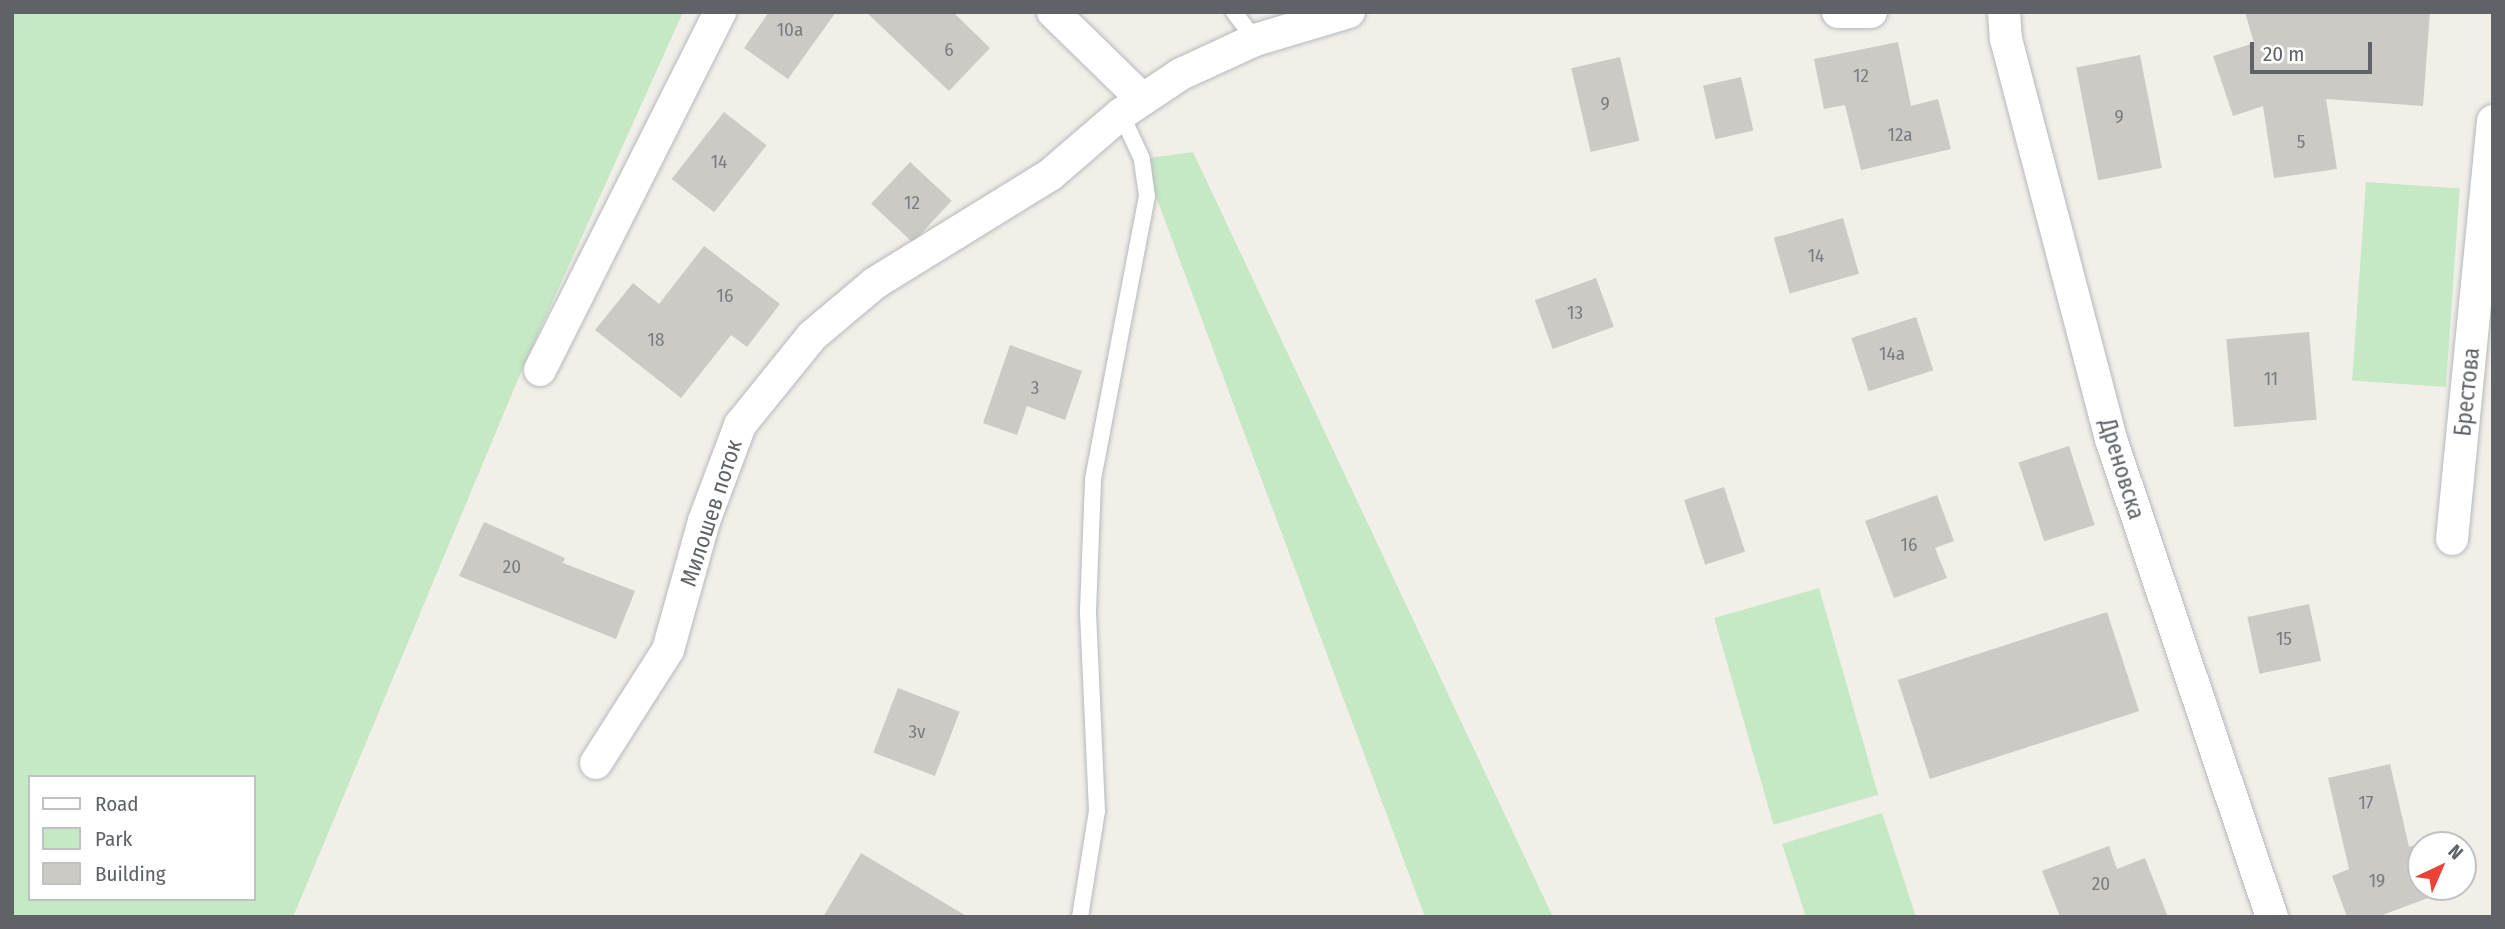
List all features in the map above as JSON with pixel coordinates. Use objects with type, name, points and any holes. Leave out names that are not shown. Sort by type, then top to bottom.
[{"type":"street","points":[[540,370],[720,12]]},
{"type":"street","points":[[1053,12],[1132,106]]},
{"type":"street","name":"Милошев поток","points":[[596,763],[668,650],[723,463],[740,425],[786,362],[876,284],[1050,175],[1132,106],[1181,74],[1255,40],[1349,12]]},
{"type":"street","points":[[1838,12],[1871,12]]},
{"type":"street","name":"Дреновска","points":[[2004,12],[2006,39],[2111,439],[2272,917]]},
{"type":"street","name":"Брестова","points":[[2452,538],[2493,121]]},
{"type":"lane","points":[[1234,12],[1255,40]]},
{"type":"lane","points":[[1080,917],[1098,800],[1088,611],[1093,479],[1147,195],[1132,106]]},
{"type":"green space","points":[[12,12],[683,12],[524,365],[293,917],[12,917]]},
{"type":"green space","points":[[1193,152],[1553,917],[1425,917],[1142,159]]},
{"type":"green space","points":[[2366,182],[2460,189],[2446,387],[2352,381]]},
{"type":"green space","points":[[1819,588],[1878,795],[1773,825],[1714,618]]},
{"type":"green space","points":[[1882,813],[1916,917],[1806,917],[1782,844]]},
{"type":"building","points":[[769,12],[836,12],[788,79],[744,48]]},
{"type":"building","points":[[866,12],[953,12],[990,48],[949,91]]},
{"type":"building","points":[[2245,12],[2430,12],[2423,106],[2326,99],[2337,169],[2274,178],[2263,106],[2233,116],[2213,56],[2254,43]]},
{"type":"building","points":[[1898,42],[1911,106],[1938,99],[1951,149],[1861,170],[1845,105],[1824,109],[1814,59]]},
{"type":"building","points":[[2140,55],[2162,168],[2098,180],[2076,67]]},
{"type":"building","points":[[1620,57],[1639,141],[1591,152],[1571,68]]},
{"type":"building","points":[[1741,77],[1753,131],[1715,139],[1703,86]]},
{"type":"building","points":[[724,112],[767,145],[714,212],[672,179]]},
{"type":"building","points":[[910,162],[952,201],[913,243],[871,204]]},
{"type":"building","points":[[1843,218],[1859,274],[1790,294],[1774,238]]},
{"type":"building","points":[[704,246],[780,304],[747,347],[731,335],[681,398],[595,330],[633,283],[659,304]]},
{"type":"building","points":[[1596,278],[1614,327],[1553,349],[1535,300]]},
{"type":"building","points":[[1916,317],[1933,370],[1869,391],[1851,338]]},
{"type":"building","points":[[2309,332],[2317,420],[2234,427],[2226,339]]},
{"type":"building","points":[[1010,345],[1082,371],[1065,420],[1027,406],[1017,435],[983,423]]},
{"type":"building","points":[[2069,446],[2095,525],[2044,541],[2019,462]]},
{"type":"building","points":[[1724,487],[1745,552],[1705,565],[1684,500]]},
{"type":"building","points":[[1937,495],[1954,541],[1935,548],[1947,578],[1894,598],[1865,521]]},
{"type":"building","points":[[484,522],[565,558],[563,563],[635,591],[616,639],[459,576]]},
{"type":"building","points":[[2309,604],[2321,661],[2259,674],[2247,617]]},
{"type":"building","points":[[2107,612],[2139,711],[1930,779],[1898,680]]},
{"type":"building","points":[[898,688],[960,712],[935,776],[873,752]]},
{"type":"building","points":[[2390,764],[2407,838],[2407,901],[2420,901],[2377,917],[2347,917],[2332,876],[2349,869],[2328,778]]},
{"type":"building","points":[[2109,846],[2117,869],[2145,858],[2168,917],[2060,917],[2042,871]]},
{"type":"building","points":[[861,853],[968,917],[823,917]]}]
